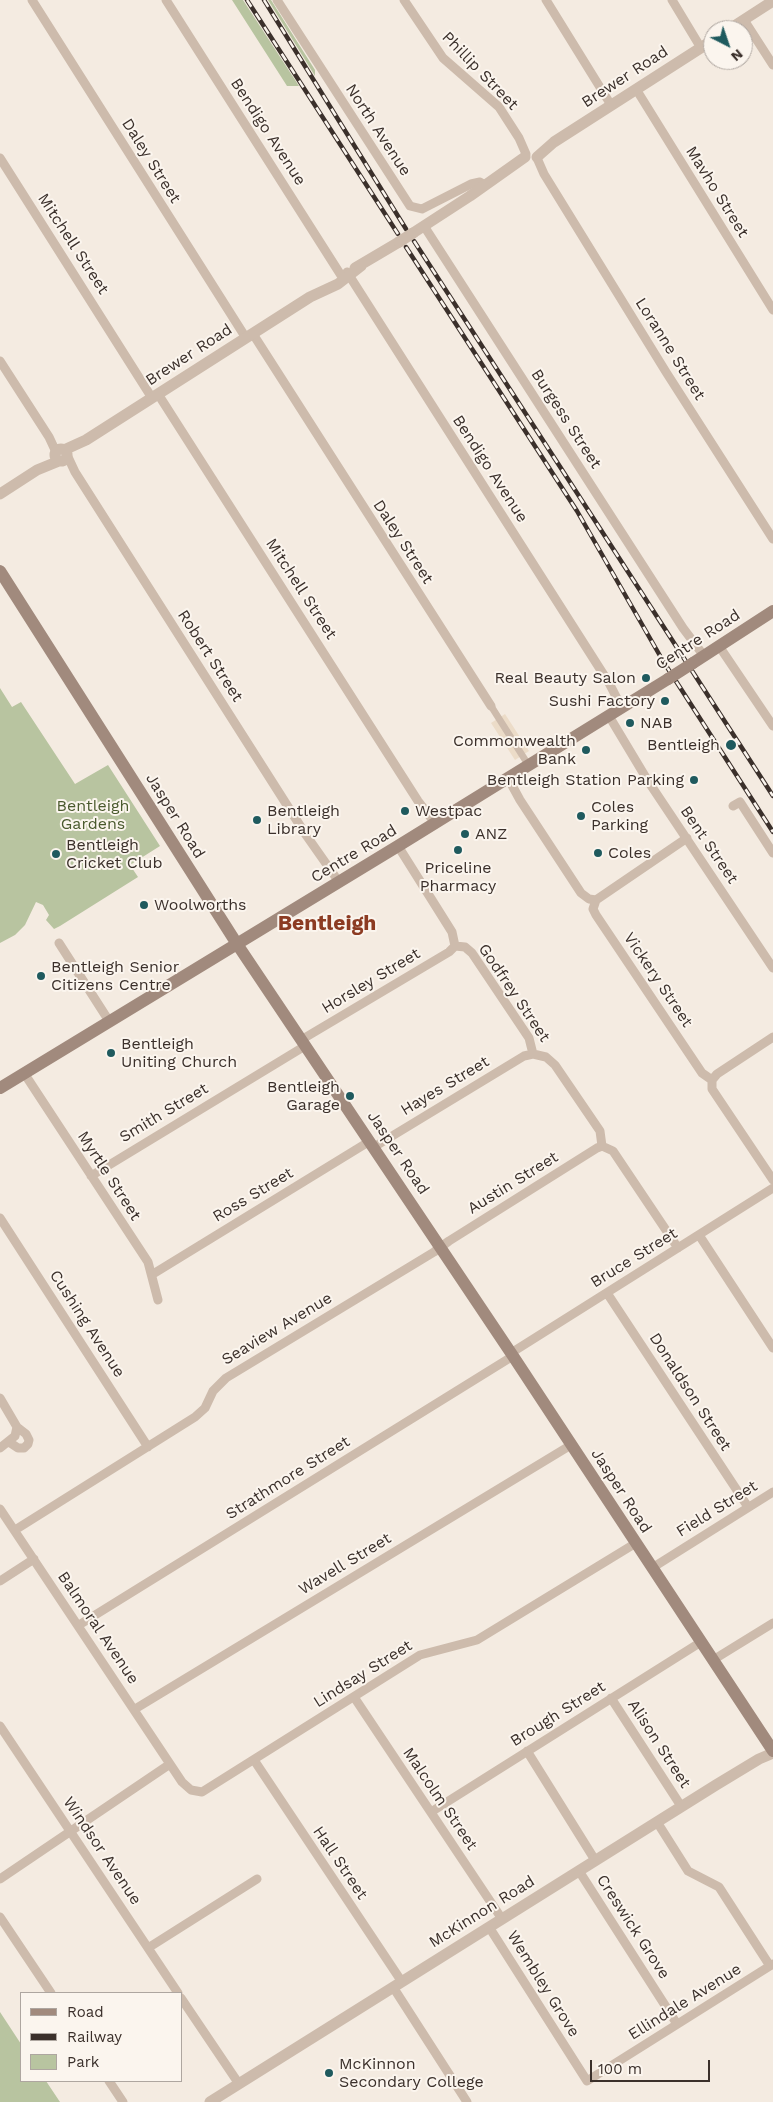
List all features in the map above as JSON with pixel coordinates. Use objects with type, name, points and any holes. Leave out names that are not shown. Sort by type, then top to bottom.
[{"type":"main road","name":"Jasper Road","points":[[0,570],[238,944],[512,1354],[773,1752]]},
{"type":"main road","name":"Centre Road","points":[[0,1088],[529,766],[773,611]]},
{"type":"street","name":"Daley Street","points":[[32,0],[529,766]]},
{"type":"street","name":"Bendigo Avenue","points":[[166,0],[609,683],[618,692],[624,706]]},
{"type":"street","name":"North Avenue","points":[[277,0],[410,206],[422,209],[472,184],[480,182],[485,185]]},
{"type":"street","name":"Phillip Street","points":[[404,0],[439,54],[499,108],[531,156]]},
{"type":"street","points":[[546,0],[611,105]]},
{"type":"street","points":[[672,0],[701,48]]},
{"type":"street","points":[[744,20],[773,2]]},
{"type":"street","points":[[753,34],[773,65]]},
{"type":"street","name":"Brewer Road","points":[[0,494],[310,298],[318,289],[361,266],[701,48]]},
{"type":"street","name":"Mavho Street","points":[[636,89],[773,310]]},
{"type":"street","name":"Loranne Street","points":[[531,156],[773,539]]},
{"type":"street","name":"Mitchell Street","points":[[0,158],[433,825]]},
{"type":"street","name":"Burgess Street","points":[[424,226],[683,628],[699,659]]},
{"type":"street","name":"Robert Street","points":[[0,361],[48,437],[75,472],[337,883]]},
{"type":"street","points":[[722,644],[773,726]]},
{"type":"street","name":"Bent Street","points":[[607,717],[773,968]]},
{"type":"street","points":[[506,780],[582,893],[589,900],[596,900],[687,838]]},
{"type":"street","points":[[733,806],[740,802],[773,853]]},
{"type":"street","name":"Godfrey Street","points":[[398,846],[452,932],[455,946],[465,947],[472,953],[529,1038],[533,1054],[546,1057],[555,1065],[600,1131],[602,1146]]},
{"type":"street","name":"Vickery Street","points":[[596,900],[593,909],[596,915],[702,1073],[712,1080],[712,1089],[773,1180]]},
{"type":"street","points":[[59,943],[110,1021]]},
{"type":"street","name":"Horsley Street","points":[[303,1043],[449,952],[455,946]]},
{"type":"street","points":[[712,1080],[714,1076],[773,1037]]},
{"type":"street","name":"Smith Street","points":[[91,1176],[303,1043]]},
{"type":"street","name":"Hayes Street","points":[[372,1144],[524,1056],[533,1054]]},
{"type":"street","name":"Myrtle Street","points":[[24,1073],[148,1262],[158,1300]]},
{"type":"street","name":"Ross Street","points":[[152,1274],[372,1144]]},
{"type":"street","points":[[602,1146],[614,1153],[678,1248]]},
{"type":"street","name":"Austin Street","points":[[440,1247],[602,1146]]},
{"type":"street","name":"Bruce Street","points":[[512,1354],[773,1188]]},
{"type":"street","name":"Cushing Avenue","points":[[0,1218],[148,1447]]},
{"type":"street","points":[[699,1235],[773,1348]]},
{"type":"street","name":"Seaview Avenue","points":[[15,1530],[195,1417],[205,1408],[213,1390],[226,1378],[440,1247]]},
{"type":"street","name":"Donaldson Street","points":[[608,1293],[748,1507]]},
{"type":"street","name":"Strathmore Street","points":[[78,1625],[512,1354]]},
{"type":"street","points":[[0,1398],[16,1427],[26,1434],[29,1440],[24,1448],[18,1448],[9,1442]]},
{"type":"street","points":[[0,1448],[15,1436],[16,1427]]},
{"type":"street","name":"Wavell Street","points":[[134,1710],[571,1445]]},
{"type":"street","name":"Field Street","points":[[652,1568],[773,1492]]},
{"type":"street","name":"Balmoral Avenue","points":[[0,1509],[170,1764]]},
{"type":"street","name":"Lindsay Street","points":[[170,1764],[182,1782],[191,1790],[202,1792],[420,1655],[477,1640],[636,1543]]},
{"type":"street","points":[[0,1581],[34,1559]]},
{"type":"street","points":[[713,1660],[773,1624]]},
{"type":"street","name":"Brough Street","points":[[431,1812],[701,1642]]},
{"type":"street","name":"Malcolm Street","points":[[354,1697],[502,1919]]},
{"type":"street","name":"Alison Street","points":[[611,1698],[682,1806]]},
{"type":"street","name":"Windsor Avenue","points":[[0,1726],[177,1992]]},
{"type":"street","points":[[527,1751],[595,1860]]},
{"type":"street","name":"McKinnon Road","points":[[210,2102],[595,1860],[773,1752]]},
{"type":"street","name":"Hall Street","points":[[254,1760],[398,1984],[467,2102]]},
{"type":"street","points":[[0,1879],[170,1764]]},
{"type":"street","points":[[657,1822],[688,1871],[719,1887],[772,1965]]},
{"type":"street","name":"Creswick Grove","points":[[579,1871],[678,2024]]},
{"type":"street","points":[[148,1948],[257,1879]]},
{"type":"street","points":[[0,1917],[50,1992]]},
{"type":"street","name":"Wembley Grove","points":[[489,1927],[587,2081]]},
{"type":"street","name":"Ellindale Avenue","points":[[587,2081],[772,1965]]},
{"type":"street","points":[[182,1999],[239,2084]]},
{"type":"street","points":[[110,2082],[124,2102]]},
{"type":"green space","points":[[232,0],[243,0],[299,86],[287,86]]},
{"type":"green space","points":[[268,0],[271,0],[315,70],[315,76]]},
{"type":"green space","name":"Bentleigh Gardens","points":[[0,688],[12,707],[21,702],[75,784],[108,765],[160,846],[130,865],[138,877],[60,926],[54,929],[46,920],[49,915],[43,905],[36,902],[25,925],[15,935],[0,943]]},
{"type":"green space","points":[[0,2012],[20,2042],[20,2082],[47,2082],[60,2102],[0,2102]]},
{"type":"shaded area","points":[[505,714],[529,751],[515,760],[491,723]]},
{"type":"railway","points":[[247,0],[398,234]]},
{"type":"railway","points":[[264,0],[406,229]]},
{"type":"railway","points":[[414,241],[773,796]]},
{"type":"railway","points":[[406,247],[577,511],[663,661],[773,832]]},
{"type":"place","name":"Real Beauty Salon","points":[[646,678]]},
{"type":"place","name":"Sushi Factory","points":[[665,701]]},
{"type":"place","name":"NAB","points":[[630,723]]},
{"type":"place","name":"Bentleigh","points":[[731,745]]},
{"type":"place","name":"Commonwealth Bank","points":[[586,750]]},
{"type":"place","name":"Bentleigh Station Parking","points":[[694,780]]},
{"type":"place","name":"Westpac","points":[[405,811]]},
{"type":"place","name":"Coles Parking","points":[[581,816]]},
{"type":"place","name":"Bentleigh Library","points":[[257,820]]},
{"type":"place","name":"ANZ","points":[[465,834]]},
{"type":"place","name":"Priceline Pharmacy","points":[[458,850]]},
{"type":"place","name":"Coles","points":[[598,853]]},
{"type":"place","name":"Bentleigh Cricket Club","points":[[56,854]]},
{"type":"place","name":"Woolworths","points":[[144,905]]},
{"type":"place","name":"Bentleigh Senior Citizens Centre","points":[[41,976]]},
{"type":"place","name":"Bentleigh Uniting Church","points":[[111,1053]]},
{"type":"place","name":"Bentleigh Garage","points":[[350,1096]]},
{"type":"place","name":"McKinnon Secondary College","points":[[329,2073]]},
{"type":"district","name":"Bentleigh","points":[[327,924]]}]
